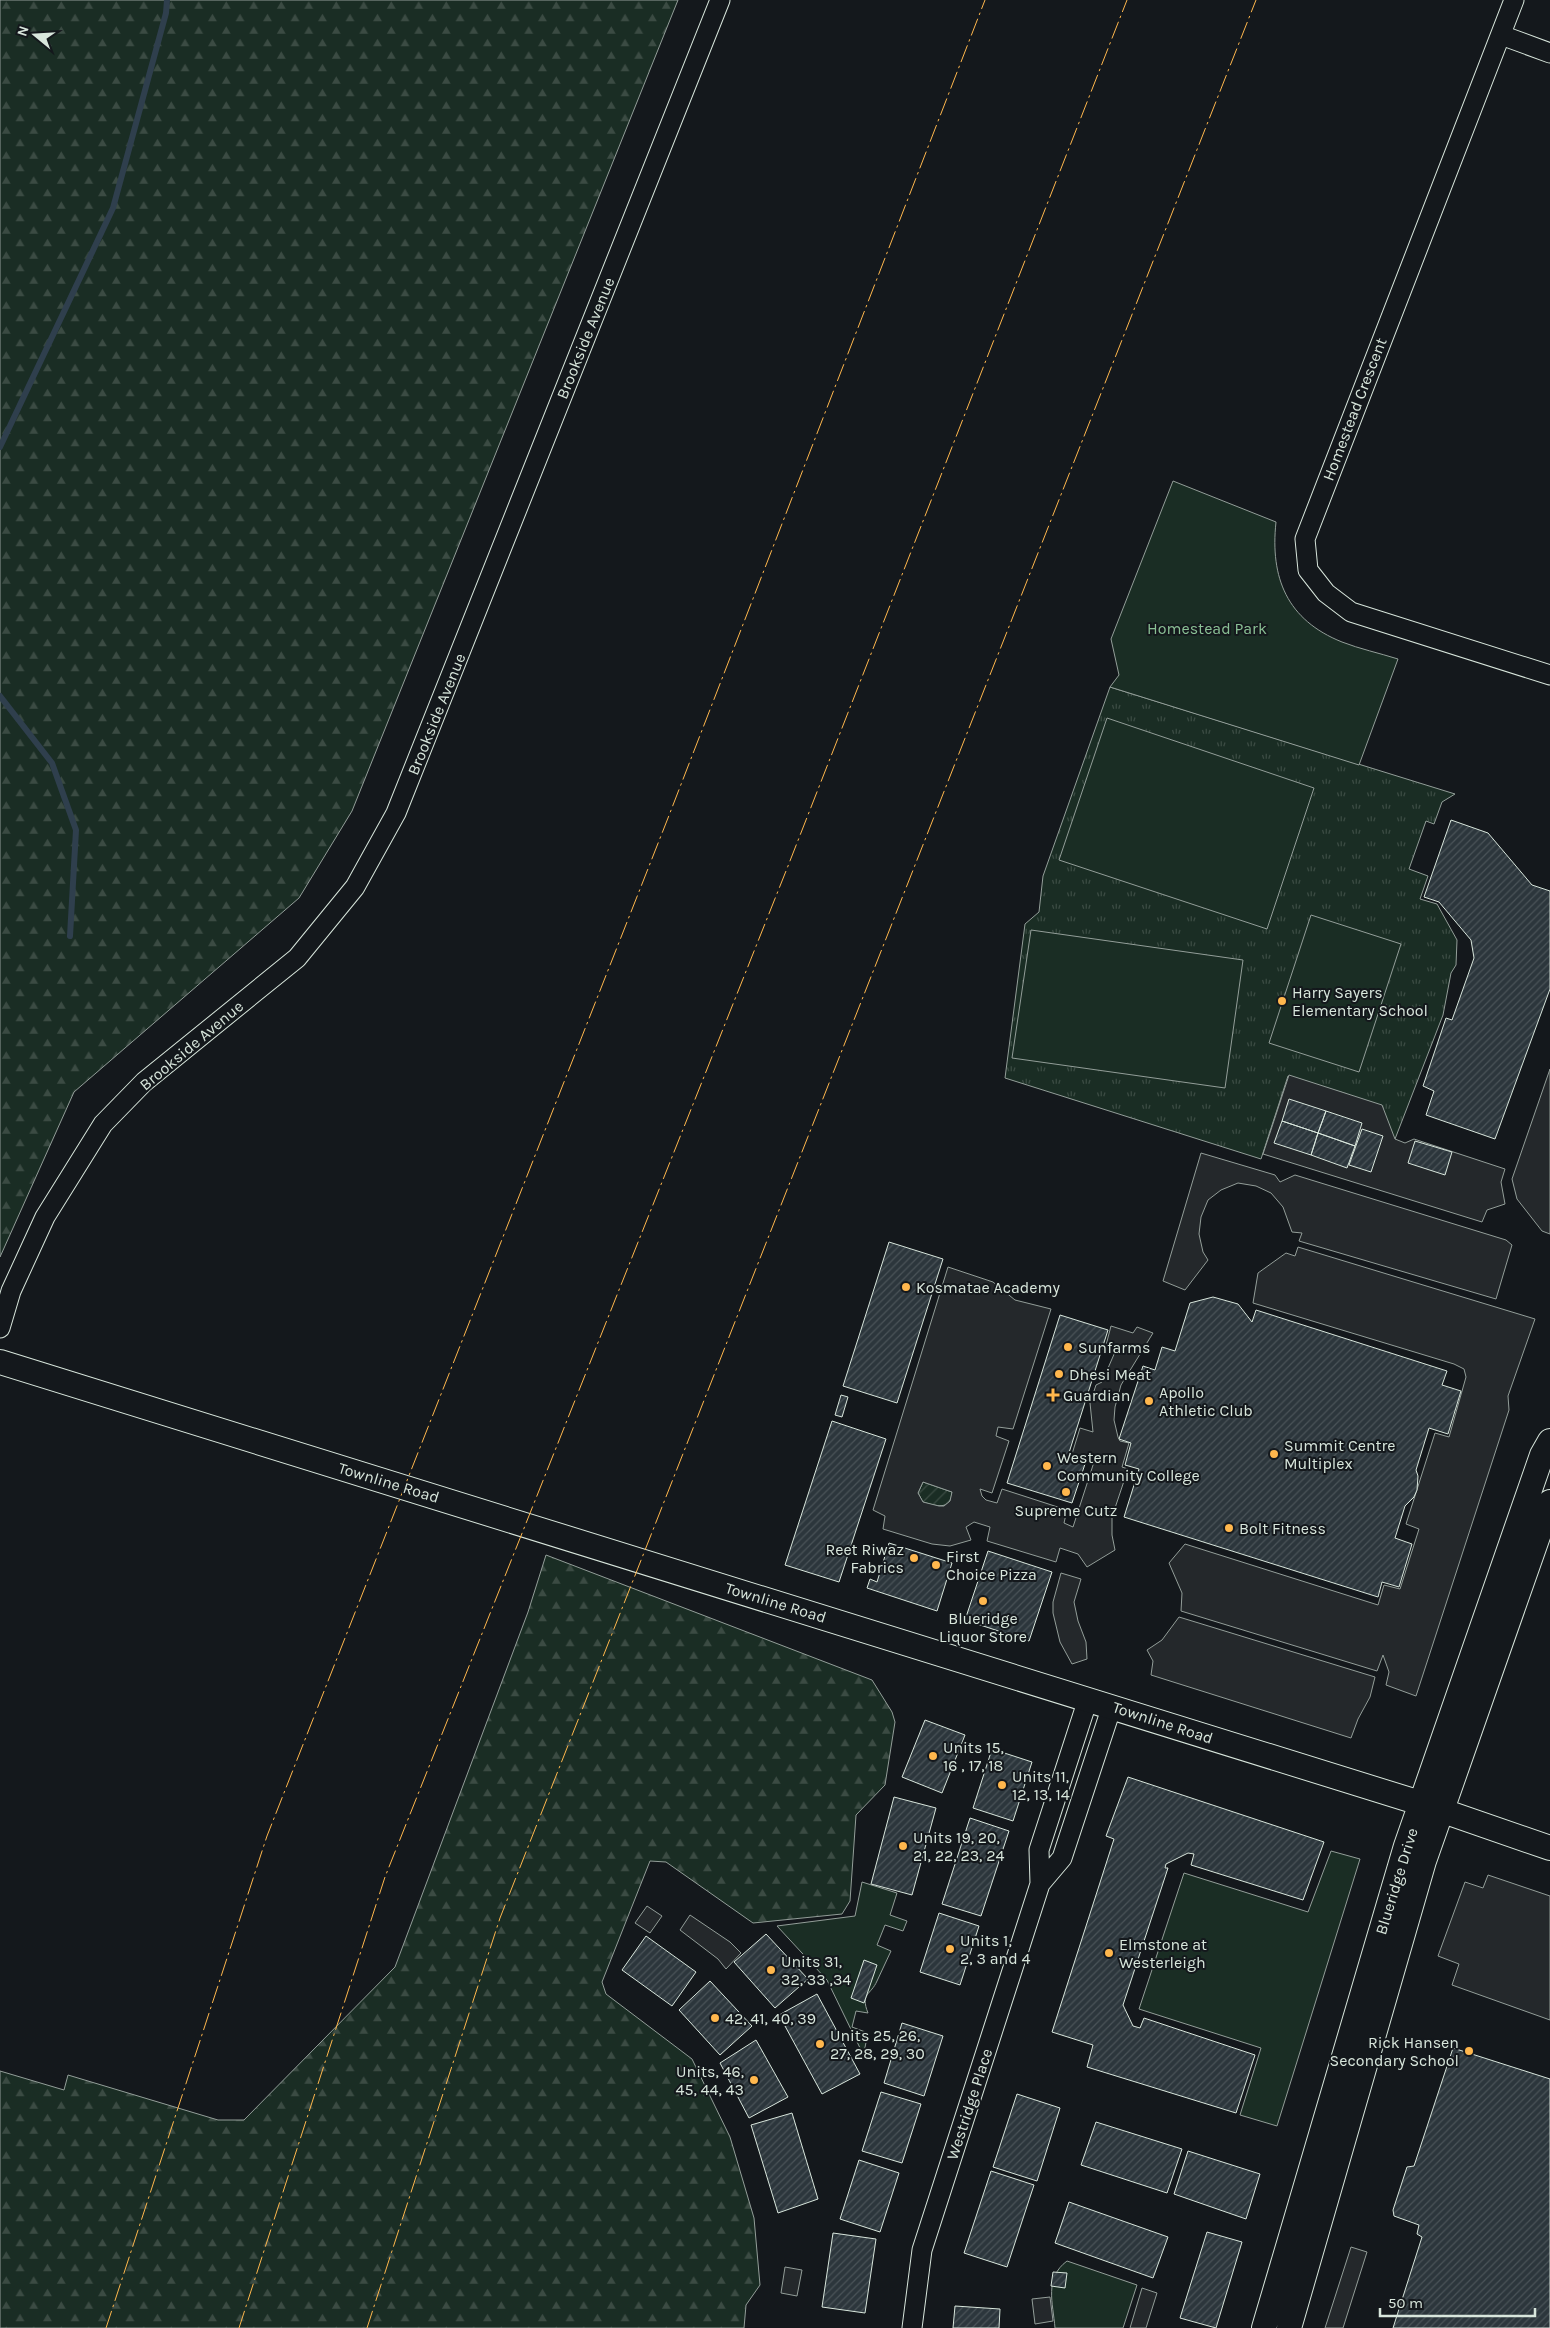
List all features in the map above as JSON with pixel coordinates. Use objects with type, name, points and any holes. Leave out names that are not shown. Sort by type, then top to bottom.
[{"type":"street","name":"Brookside Avenue","points":[[0,1328],[12,1291],[45,1216],[103,1124],[144,1082],[297,958],[355,888],[396,813],[720,0]]},
{"type":"street","name":"Homestead Crescent","points":[[1514,0],[1305,539],[1308,570],[1326,593],[1351,612],[1550,676]]},
{"type":"street","points":[[1502,35],[1550,53]]},
{"type":"street","name":"Townline Road","points":[[0,1362],[1112,1706],[1430,1806],[1550,1848]]},
{"type":"street","name":"Blueridge Drive","points":[[1264,2328],[1348,2039],[1430,1806],[1542,1455],[1550,1441]]},
{"type":"street","name":"Blueridge Drive","points":[[1289,2328],[1390,1974],[1430,1806],[1550,1502]]},
{"type":"street","name":"Westridge Place","points":[[912,2328],[922,2250],[1040,1884],[1039,1850],[1088,1699]]},
{"type":"street","name":"Westridge Place","points":[[1040,1884],[1062,1858],[1112,1706]]},
{"type":"green space","points":[[0,0],[678,0],[352,811],[299,898],[74,1092],[0,1257]]},
{"type":"green space","name":"Homestead Park","points":[[1173,481],[1276,522],[1276,561],[1286,595],[1295,609],[1323,633],[1356,647],[1398,659],[1359,765],[1110,687],[1119,675],[1111,639]]},
{"type":"green space","name":"Harry Sayers Elementary School","points":[[1110,687],[1455,794],[1442,802],[1434,824],[1426,821],[1409,869],[1428,876],[1420,899],[1437,904],[1457,940],[1456,965],[1451,973],[1443,1015],[1395,1139],[1288,1076],[1261,1159],[1005,1078],[1025,924],[1039,912],[1043,876]]},
{"type":"green space","points":[[1107,718],[1314,788],[1267,929],[1059,860]]},
{"type":"green space","points":[[1311,915],[1401,944],[1359,1072],[1269,1043]]},
{"type":"green space","points":[[1031,930],[1243,960],[1225,1088],[1012,1058]]},
{"type":"green space","points":[[923,1482],[952,1492],[949,1502],[946,1505],[938,1506],[923,1502],[918,1493]]},
{"type":"green space","points":[[546,1555],[872,1680],[892,1712],[895,1722],[885,1785],[856,1815],[850,1901],[842,1914],[753,1923],[666,1862],[650,1861],[602,1982],[606,1994],[692,2059],[730,2137],[754,2218],[760,2285],[746,2305],[744,2328],[0,2328],[0,2071],[64,2090],[68,2075],[218,2120],[244,2120],[395,1967],[528,1612]]},
{"type":"green space","points":[[1331,1851],[1360,1859],[1277,2126],[1240,2115],[1261,2048],[1139,2009],[1184,1873],[1308,1912]]},
{"type":"green space","points":[[862,1882],[897,1893],[890,1915],[907,1921],[903,1931],[885,1925],[877,1945],[891,1951],[875,1986],[867,1995],[865,2002],[868,2013],[856,2011],[852,2027],[868,2033],[864,2052],[861,2050],[827,1980],[777,1926],[855,1916]]},
{"type":"green space","points":[[1067,2261],[1137,2285],[1123,2328],[1055,2328],[1052,2300],[1053,2283],[1055,2275]]},
{"type":"shaded area","points":[[1550,1069],[1550,1234],[1542,1231],[1517,1199],[1512,1179]]},
{"type":"shaded area","points":[[1289,1075],[1382,1105],[1395,1139],[1405,1143],[1414,1139],[1505,1169],[1501,1182],[1505,1204],[1487,1210],[1482,1222],[1263,1154]]},
{"type":"shaded area","points":[[1201,1153],[1275,1175],[1280,1182],[1295,1175],[1506,1240],[1512,1245],[1496,1299],[1299,1241],[1302,1233],[1292,1232],[1283,1207],[1271,1193],[1256,1186],[1238,1183],[1221,1190],[1208,1200],[1201,1217],[1199,1234],[1203,1252],[1208,1260],[1185,1290],[1163,1281]]},
{"type":"shaded area","points":[[1298,1247],[1535,1319],[1508,1396],[1509,1410],[1416,1696],[1386,1685],[1389,1672],[1383,1655],[1377,1671],[1181,1611],[1182,1593],[1169,1563],[1185,1544],[1378,1605],[1384,1585],[1400,1589],[1419,1529],[1406,1524],[1435,1433],[1449,1437],[1466,1377],[1464,1369],[1454,1364],[1253,1303],[1258,1273],[1286,1253],[1295,1256]]},
{"type":"shaded area","points":[[948,1267],[993,1282],[1015,1300],[1051,1309],[1013,1429],[998,1427],[996,1436],[1009,1441],[992,1493],[980,1489],[982,1496],[986,1500],[997,1503],[1002,1489],[1067,1510],[1064,1523],[1073,1527],[1094,1462],[1072,1454],[1080,1428],[1093,1432],[1090,1403],[1096,1385],[1102,1382],[1115,1352],[1105,1349],[1111,1326],[1133,1333],[1137,1327],[1153,1333],[1121,1385],[1115,1407],[1114,1420],[1118,1437],[1120,1441],[1129,1443],[1122,1467],[1128,1469],[1112,1517],[1112,1535],[1115,1550],[1087,1567],[1078,1554],[1060,1548],[1056,1562],[987,1541],[990,1527],[974,1522],[966,1527],[971,1540],[950,1546],[932,1544],[883,1529],[885,1516],[873,1510]],"holes":[[[923,1482],[952,1492],[950,1501],[944,1506],[923,1502],[918,1493]]]},
{"type":"shaded area","points":[[1061,1573],[1081,1579],[1074,1602],[1078,1621],[1086,1642],[1087,1659],[1072,1664],[1060,1642],[1053,1613],[1053,1602]]},
{"type":"shaded area","points":[[1179,1617],[1375,1677],[1370,1697],[1358,1719],[1351,1738],[1151,1675],[1153,1661],[1147,1650],[1162,1640]]},
{"type":"shaded area","points":[[1488,1875],[1550,1896],[1550,2020],[1452,1985],[1459,1964],[1438,1956],[1465,1882],[1483,1888]]},
{"type":"shaded area","points":[[647,1906],[662,1916],[650,1933],[635,1923]]},
{"type":"shaded area","points":[[690,1915],[730,1942],[741,1953],[726,1969],[718,1959],[680,1930]]},
{"type":"shaded area","points":[[1351,2247],[1367,2252],[1343,2328],[1325,2328]]},
{"type":"shaded area","points":[[785,2267],[802,2270],[797,2296],[781,2293]]},
{"type":"shaded area","points":[[1142,2288],[1157,2293],[1146,2328],[1130,2328]]},
{"type":"shaded area","points":[[1050,2297],[1053,2321],[1035,2324],[1032,2299]]},
{"type":"building","name":"Harry Sayers Elementary School","points":[[1451,820],[1488,833],[1532,885],[1550,891],[1550,989],[1495,1139],[1426,1115],[1434,1091],[1423,1086],[1446,1018],[1452,1020],[1474,958],[1471,940],[1439,902],[1424,897]]},
{"type":"building","points":[[1289,1099],[1326,1111],[1318,1133],[1282,1121]]},
{"type":"building","points":[[1326,1111],[1362,1123],[1355,1146],[1318,1133]]},
{"type":"building","points":[[1282,1121],[1318,1133],[1311,1155],[1274,1143]]},
{"type":"building","points":[[1362,1129],[1383,1136],[1371,1172],[1349,1165]]},
{"type":"building","points":[[1318,1133],[1355,1146],[1347,1168],[1311,1155]]},
{"type":"building","points":[[1415,1141],[1452,1152],[1445,1175],[1408,1163]]},
{"type":"building","points":[[889,1242],[943,1259],[897,1403],[843,1386]]},
{"type":"building","name":"Summit Centre Multiplex","points":[[1213,1297],[1238,1304],[1252,1322],[1256,1310],[1447,1371],[1442,1385],[1461,1391],[1448,1434],[1429,1428],[1416,1470],[1418,1476],[1417,1490],[1414,1497],[1405,1506],[1395,1538],[1412,1544],[1399,1587],[1382,1582],[1378,1597],[1124,1517],[1139,1469],[1125,1465],[1131,1443],[1119,1439],[1143,1366],[1155,1370],[1162,1347],[1175,1351],[1190,1303]]},
{"type":"building","points":[[1060,1315],[1108,1330],[1067,1459],[1085,1464],[1072,1503],[1007,1483]]},
{"type":"building","points":[[841,1395],[848,1397],[842,1417],[835,1415]]},
{"type":"building","points":[[832,1421],[886,1439],[839,1582],[785,1565]]},
{"type":"building","points":[[889,1543],[952,1563],[937,1611],[867,1588],[870,1579],[877,1582]]},
{"type":"building","points":[[988,1551],[1052,1572],[1029,1641],[965,1620]]},
{"type":"building","name":"Units 15, 16 , 17, 18","points":[[925,1720],[965,1735],[942,1793],[902,1777]]},
{"type":"building","name":"Units 11, 12, 13, 14","points":[[992,1749],[1032,1762],[1013,1821],[973,1808]]},
{"type":"building","name":"Elmstone at Westerleigh","points":[[1128,1777],[1324,1842],[1303,1900],[1191,1865],[1194,1854],[1188,1853],[1166,1864],[1165,1868],[1168,1868],[1123,2005],[1133,2026],[1140,2028],[1144,2018],[1255,2055],[1236,2113],[1087,2067],[1093,2045],[1052,2032],[1114,1839],[1106,1836]]},
{"type":"building","name":"Units 19, 20, 21, 22, 23, 24","points":[[894,1797],[936,1808],[912,1895],[871,1884]]},
{"type":"building","points":[[970,1818],[1009,1831],[981,1916],[942,1904]]},
{"type":"building","name":"Units 1, 2, 3 and 4","points":[[939,1913],[979,1926],[960,1985],[920,1972]]},
{"type":"building","name":"Units 31, 32, 33 ,34","points":[[766,1934],[808,1979],[775,2008],[734,1962]]},
{"type":"building","points":[[646,1936],[696,1972],[672,2006],[622,1970]]},
{"type":"building","points":[[864,1960],[877,1965],[864,2003],[851,1998]]},
{"type":"building","name":"42, 41, 40, 39","points":[[710,1981],[752,2026],[720,2055],[679,2010]]},
{"type":"building","name":"Units 25, 26, 27, 28, 29, 30","points":[[817,1994],[860,2074],[822,2094],[779,2015]]},
{"type":"building","points":[[902,2023],[943,2036],[924,2096],[884,2083]]},
{"type":"building","name":"Units, 46, 45, 44, 43","points":[[756,2040],[788,2097],[749,2118],[720,2063]]},
{"type":"building","points":[[1453,2048],[1550,2079],[1550,2328],[1393,2328],[1422,2237],[1417,2234],[1419,2225],[1394,2216],[1393,2210],[1407,2167],[1414,2166]]},
{"type":"building","points":[[881,2092],[921,2104],[902,2163],[862,2151]]},
{"type":"building","points":[[1017,2094],[1060,2108],[1037,2181],[993,2167]]},
{"type":"building","points":[[792,2113],[818,2199],[778,2213],[751,2125]]},
{"type":"building","points":[[1096,2122],[1182,2149],[1167,2193],[1081,2165]]},
{"type":"building","points":[[1188,2151],[1260,2174],[1246,2219],[1174,2194]]},
{"type":"building","points":[[859,2160],[899,2173],[880,2232],[840,2219]]},
{"type":"building","points":[[991,2171],[1034,2185],[1007,2267],[964,2253]]},
{"type":"building","points":[[1069,2202],[1168,2237],[1153,2278],[1055,2243]]},
{"type":"building","points":[[1207,2232],[1242,2242],[1216,2328],[1180,2318]]},
{"type":"building","points":[[833,2233],[876,2239],[865,2313],[822,2307]]},
{"type":"building","points":[[1053,2272],[1067,2273],[1065,2288],[1051,2286]]},
{"type":"building","points":[[955,2306],[1000,2309],[999,2328],[953,2328]]},
{"type":"waterway","points":[[0,447],[113,208],[166,13],[167,0]]},
{"type":"waterway","points":[[0,696],[52,763],[76,830],[70,936]]},
{"type":"power","points":[[106,2328],[267,1836],[668,818],[985,0]]},
{"type":"power","points":[[239,2328],[385,1877],[788,866],[1127,0]]},
{"type":"power","points":[[367,2328],[500,1918],[1256,0]]},
{"type":"place","name":"Harry Sayers Elementary School","points":[[1282,1001]]},
{"type":"place","name":"Kosmatae Academy","points":[[906,1287]]},
{"type":"place","name":"Sunfarms","points":[[1068,1347]]},
{"type":"place","name":"Dhesi Meat","points":[[1059,1374]]},
{"type":"place","name":"Guardian","points":[[1053,1395]]},
{"type":"place","name":"Apollo Athletic Club","points":[[1149,1401]]},
{"type":"place","name":"Summit Centre Multiplex","points":[[1274,1454]]},
{"type":"place","name":"Western Community College","points":[[1047,1466]]},
{"type":"place","name":"Supreme Cutz","points":[[1066,1492]]},
{"type":"place","name":"Bolt Fitness","points":[[1229,1528]]},
{"type":"place","name":"Reet Riwaz Fabrics","points":[[914,1558]]},
{"type":"place","name":"First Choice Pizza","points":[[936,1565]]},
{"type":"place","name":"Blueridge Liquor Store","points":[[983,1601]]},
{"type":"place","name":"Units 15, 16 , 17, 18","points":[[933,1756]]},
{"type":"place","name":"Units 11, 12, 13, 14","points":[[1002,1785]]},
{"type":"place","name":"Units 19, 20, 21, 22, 23, 24","points":[[903,1846]]},
{"type":"place","name":"Units 1, 2, 3 and 4","points":[[950,1949]]},
{"type":"place","name":"Elmstone at Westerleigh","points":[[1109,1953]]},
{"type":"place","name":"Units 31, 32, 33 ,34","points":[[771,1970]]},
{"type":"place","name":"42, 41, 40, 39","points":[[715,2018]]},
{"type":"place","name":"Units 25, 26, 27, 28, 29, 30","points":[[820,2044]]},
{"type":"place","name":"Rick Hansen Secondary School","points":[[1469,2051]]},
{"type":"place","name":"Units, 46, 45, 44, 43","points":[[754,2080]]}]
